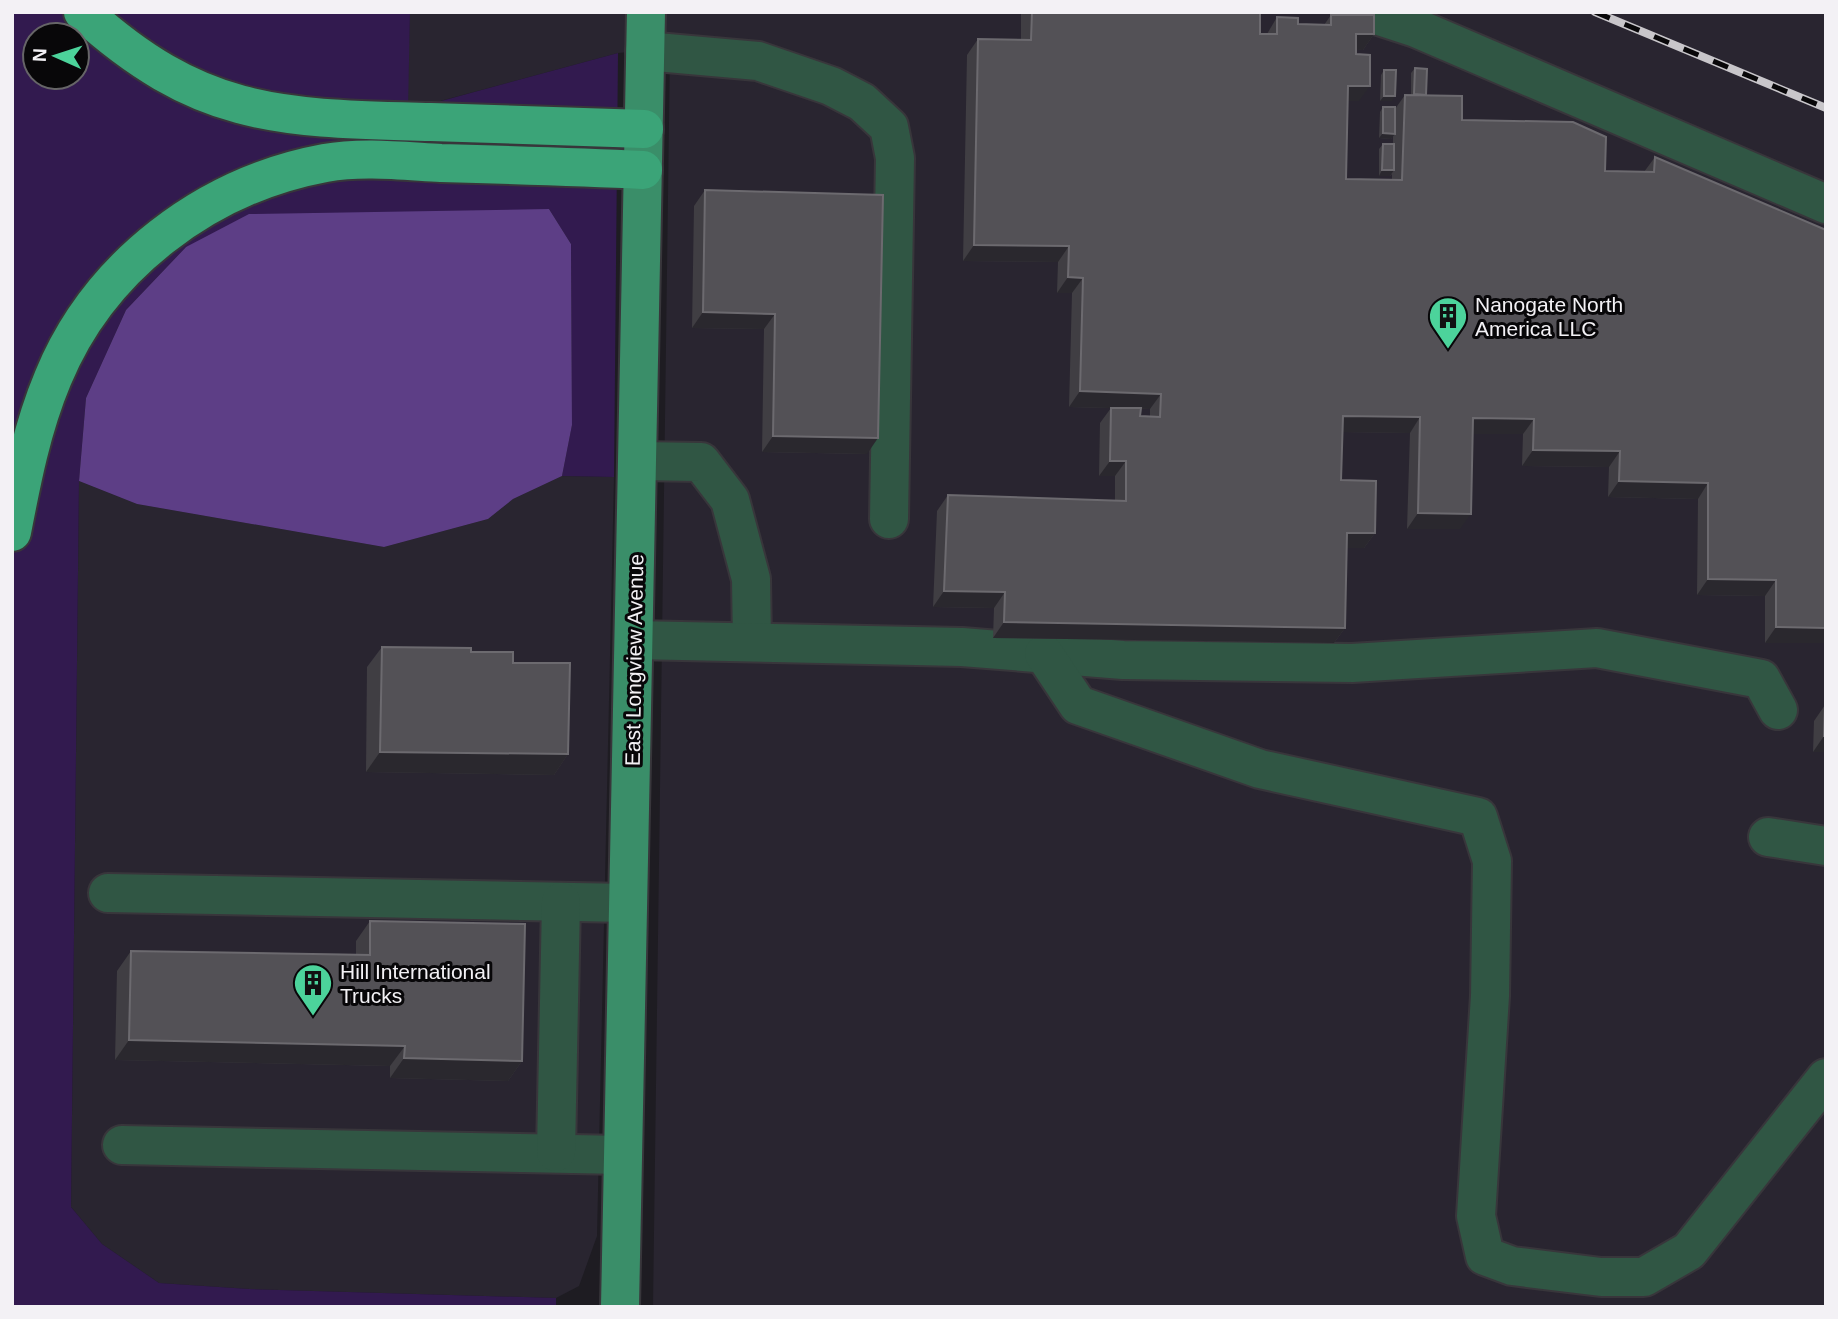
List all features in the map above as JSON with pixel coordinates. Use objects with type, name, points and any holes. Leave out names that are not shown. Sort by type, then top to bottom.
[{"type":"highway","points":[[83,12],[134,56],[169,77],[249,109],[293,117],[327,119],[644,129]]},
{"type":"highway","points":[[12,532],[33,434],[53,377],[80,327],[114,280],[151,244],[190,216],[236,191],[326,163],[376,160],[643,170]]},
{"type":"main road","name":"East Longview Avenue","points":[[620,1307],[646,12]]},
{"type":"lane","points":[[1367,12],[1416,28],[1826,204]]},
{"type":"lane","points":[[645,51],[758,61],[794,72],[862,102],[889,127],[895,158],[888,519]]},
{"type":"lane","points":[[638,460],[701,462],[730,500],[751,579],[752,642]]},
{"type":"lane","points":[[634,640],[962,647],[1123,660],[1352,663],[1597,648],[1761,680],[1778,710]]},
{"type":"lane","points":[[1044,654],[1078,705],[1260,769],[1478,817],[1492,861],[1490,996],[1476,1216],[1485,1256],[1512,1266],[1601,1277],[1644,1278],[1689,1251],[1826,1078]]},
{"type":"lane","points":[[1768,837],[1826,845]]},
{"type":"lane","points":[[107,893],[628,903]]},
{"type":"lane","points":[[556,1152],[561,902]]},
{"type":"lane","points":[[122,1146],[623,1155]]},
{"type":"shaded area","points":[[12,12],[410,12],[408,110],[618,53],[614,477],[562,476],[572,425],[571,244],[549,209],[186,247],[126,310],[86,398],[79,481],[71,1207],[102,1244],[159,1283],[249,1289],[556,1298],[556,1307],[12,1307]]},
{"type":"shaded area","points":[[410,12],[1826,12],[1826,1307],[653,1307],[670,48],[618,53],[407,110]]},
{"type":"shaded area","points":[[549,209],[571,244],[572,425],[562,476],[513,499],[488,519],[384,547],[137,504],[79,481],[86,398],[126,310],[186,247],[249,214]]},
{"type":"shaded area","points":[[562,476],[614,477],[597,1236],[579,1286],[556,1298],[249,1289],[159,1283],[102,1244],[71,1207],[79,481],[137,504],[384,547],[488,519],[513,499]]},
{"type":"building","name":"Nanogate North America LLC","points":[[1032,12],[1260,12],[1260,34],[1277,34],[1277,17],[1298,18],[1298,24],[1331,25],[1331,15],[1374,15],[1374,34],[1356,34],[1356,54],[1370,55],[1370,86],[1348,86],[1346,179],[1402,180],[1405,95],[1462,96],[1462,120],[1573,122],[1606,137],[1605,171],[1654,172],[1655,157],[1826,230],[1826,628],[1776,627],[1776,580],[1708,579],[1708,483],[1619,481],[1620,451],[1533,450],[1534,419],[1473,418],[1471,514],[1418,513],[1420,417],[1343,416],[1341,480],[1376,481],[1375,533],[1347,533],[1345,628],[1004,622],[1005,592],[944,591],[948,495],[1126,501],[1126,461],[1110,461],[1111,408],[1141,408],[1140,416],[1160,417],[1161,394],[1080,391],[1083,278],[1068,277],[1069,246],[974,245],[978,39],[1031,40]]},
{"type":"building","points":[[1415,68],[1427,69],[1426,95],[1414,94]]},
{"type":"building","points":[[1384,70],[1396,70],[1395,96],[1384,96]]},
{"type":"building","points":[[1383,107],[1395,107],[1395,134],[1383,133]]},
{"type":"building","points":[[1383,144],[1394,144],[1394,170],[1382,170]]},
{"type":"building","points":[[705,190],[883,195],[878,438],[773,436],[775,314],[703,312]]},
{"type":"building","points":[[382,647],[471,648],[471,652],[513,652],[513,663],[570,663],[568,754],[380,752]]},
{"type":"building","points":[[1825,705],[1826,736],[1824,736]]},
{"type":"building","name":"Hill International Trucks","points":[[370,921],[525,924],[522,1061],[404,1058],[405,1046],[129,1040],[131,951],[370,955]]},
{"type":"railway","points":[[1595,12],[1826,108]]},
{"type":"place","name":"Nanogate North America LLC","points":[[1448,350]]},
{"type":"place","name":"Hill International Trucks","points":[[313,1017]]}]
